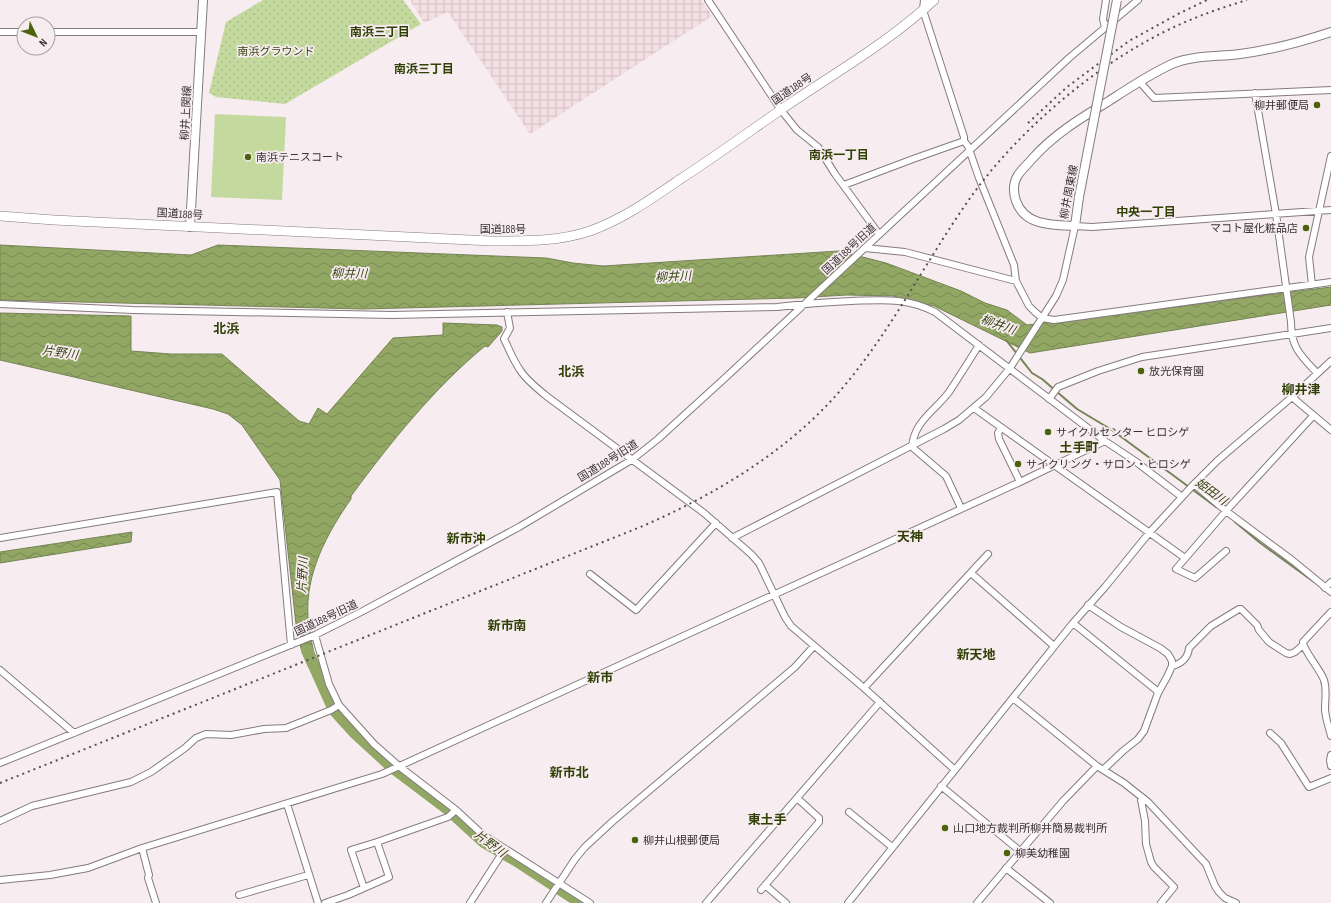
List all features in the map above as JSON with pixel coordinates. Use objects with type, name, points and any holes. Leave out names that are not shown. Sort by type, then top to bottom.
[{"type":"highway","name":"国道188号","points":[[0,216],[190,227],[491,241],[543,240],[570,236],[605,225],[631,212],[862,57],[924,10],[934,0]]},
{"type":"main road","name":"柳井上関線","points":[[190,227],[203,0]]},
{"type":"main road","name":"柳井周東線","points":[[1117,0],[1080,197],[1075,226],[1041,223],[1022,213],[1014,194],[1014,184],[1018,174],[1058,133],[1139,81],[1173,64],[1199,57],[1240,54],[1270,49],[1304,41],[1331,32]]},
{"type":"street","points":[[708,0],[781,110],[797,130],[818,148],[880,234]]},
{"type":"street","points":[[924,0],[924,10],[964,141],[968,146],[979,178],[1014,264],[1016,281],[1029,306],[1041,320],[1054,320],[1287,292],[1312,285],[1331,282]]},
{"type":"street","points":[[1105,28],[1103,19],[1106,0]]},
{"type":"street","name":"国道188号旧道","points":[[0,762],[312,636],[363,611],[519,527],[633,459],[664,434],[1069,58],[1138,0]]},
{"type":"street","points":[[0,32],[16,32]]},
{"type":"street","points":[[56,32],[202,32]]},
{"type":"street","points":[[1139,81],[1154,98],[1331,90]]},
{"type":"street","points":[[1255,93],[1276,214],[1291,322],[1291,334],[1293,343],[1298,352],[1317,373]]},
{"type":"street","points":[[844,186],[964,141]]},
{"type":"street","points":[[1312,285],[1309,257],[1331,156]]},
{"type":"street","points":[[732,538],[912,447],[944,429],[974,408],[997,385],[1010,368],[1056,296],[1063,280],[1075,226],[1092,227],[1331,210]]},
{"type":"street","points":[[863,250],[905,252],[1016,281]]},
{"type":"street","points":[[0,304],[133,310],[392,315],[777,307],[808,301],[892,300],[925,307],[935,312],[1105,441],[1182,496]]},
{"type":"street","points":[[507,312],[510,328],[504,339],[520,371],[537,389],[633,459],[716,523],[751,554],[759,563],[785,617],[791,626],[814,646],[819,648],[955,770]]},
{"type":"street","points":[[1050,398],[1058,387],[1142,357],[1331,328]]},
{"type":"street","points":[[912,447],[913,436],[925,418],[948,393],[979,345]]},
{"type":"street","points":[[848,903],[1073,622],[1149,533],[1182,496],[1217,461],[1292,397],[1331,361]]},
{"type":"street","points":[[1292,397],[1331,430]]},
{"type":"street","points":[[974,408],[1185,558]]},
{"type":"street","points":[[1226,551],[1195,578],[1176,569],[1226,511],[1313,416]]},
{"type":"street","points":[[1001,428],[998,433],[999,439],[1020,482]]},
{"type":"street","points":[[0,880],[50,875],[103,864],[121,855],[142,848],[392,770],[1020,482],[1105,441]]},
{"type":"street","points":[[912,447],[946,476],[961,508]]},
{"type":"street","points":[[1192,486],[1292,560],[1331,592]]},
{"type":"street","points":[[0,538],[277,492],[292,644]]},
{"type":"street","points":[[590,574],[636,610],[716,523]]},
{"type":"street","points":[[864,688],[988,554]]},
{"type":"street","points":[[971,573],[1054,646]]},
{"type":"street","points":[[1325,588],[1331,582]]},
{"type":"street","points":[[1088,605],[1160,648],[1170,656],[1172,666],[1165,683],[1158,693],[1149,720],[1138,739],[1104,769]]},
{"type":"street","points":[[1172,666],[1180,663],[1189,654],[1189,648],[1211,626],[1239,609],[1241,609],[1257,625],[1258,630],[1269,642],[1290,654],[1295,652],[1303,645],[1304,639],[1331,612]]},
{"type":"street","points":[[1073,622],[1158,693]]},
{"type":"street","points":[[312,636],[338,706],[399,767],[482,834],[590,903]]},
{"type":"street","points":[[1303,645],[1316,664],[1324,681],[1326,690],[1326,719],[1331,736]]},
{"type":"street","points":[[546,903],[575,859],[599,834],[795,667],[814,646]]},
{"type":"street","points":[[0,670],[74,733]]},
{"type":"street","points":[[1013,698],[1097,766],[1104,769],[1142,797],[1167,821],[1206,864],[1219,892],[1225,898],[1236,903]]},
{"type":"street","points":[[706,903],[880,702]]},
{"type":"street","points":[[0,821],[32,806],[137,780],[185,748],[196,738],[206,734],[231,735],[264,729],[286,728],[338,706]]},
{"type":"street","points":[[1270,733],[1281,744],[1309,787],[1331,778]]},
{"type":"street","points":[[1331,755],[1331,766]]},
{"type":"street","points":[[977,903],[1063,801],[1097,766]]},
{"type":"street","points":[[942,786],[1020,851]]},
{"type":"street","points":[[1142,797],[1141,800],[1145,821],[1146,844],[1151,862],[1174,887],[1161,903]]},
{"type":"street","points":[[786,903],[763,888],[819,822],[819,818],[797,798]]},
{"type":"street","points":[[287,804],[318,903]]},
{"type":"street","points":[[364,888],[351,850],[377,842],[454,812]]},
{"type":"street","points":[[849,812],[892,847]]},
{"type":"street","points":[[325,903],[388,878],[377,842]]},
{"type":"street","points":[[142,848],[149,875],[148,878],[156,903]]},
{"type":"street","points":[[470,903],[505,849]]},
{"type":"street","points":[[1006,868],[1050,903]]},
{"type":"street","points":[[239,895],[308,875]]},
{"type":"shaded area","points":[[410,0],[701,0],[712,16],[530,134],[448,12],[424,23]]},
{"type":"green space","name":"南浜グラウンド","points":[[263,0],[403,0],[421,24],[285,104],[216,97],[209,93],[226,22]]},
{"type":"green space","name":"南浜テニスコート","points":[[215,114],[286,117],[282,200],[211,197]]},
{"type":"water","name":"柳井川","points":[[0,245],[191,255],[218,245],[546,258],[603,266],[839,251],[886,263],[961,291],[985,303],[1007,310],[1027,325],[1331,287],[1331,305],[1030,353],[934,306],[893,296],[847,295],[796,298],[363,309],[0,300]]},
{"type":"water","points":[[0,313],[131,316],[131,351],[171,354],[222,354],[299,421],[309,424],[318,408],[327,414],[393,338],[443,335],[443,323],[497,325],[502,327],[502,331],[488,347],[485,346],[466,362],[430,398],[397,436],[351,496],[351,499],[326,540],[319,555],[310,585],[308,617],[316,663],[309,668],[302,652],[297,633],[280,480],[242,425],[228,414],[213,409],[0,360]]},
{"type":"water","points":[[132,532],[131,542],[0,563],[0,552]]},
{"type":"waterway","name":"姫田川","points":[[1006,340],[1032,373],[1042,379],[1077,409],[1112,430],[1216,507]]},
{"type":"waterway","name":"姫田川","points":[[1235,522],[1259,542],[1314,582]]},
{"type":"waterway","name":"片野川","points":[[307,650],[334,710],[354,732],[392,767],[449,810],[484,842],[517,861],[581,903]]},
{"type":"railway","points":[[1028,123],[1067,87],[1129,41],[1207,0]]},
{"type":"railway","points":[[0,783],[643,526],[666,516],[732,480],[774,452],[794,436],[836,395],[877,342],[968,201],[1014,145],[1042,118],[1071,92],[1134,48],[1167,30],[1200,16],[1247,0]]},
{"type":"place","name":"柳井郵便局","points":[[1317,105]]},
{"type":"place","name":"南浜テニスコート","points":[[248,157]]},
{"type":"place","name":"マコト屋化粧品店","points":[[1306,228]]},
{"type":"place","name":"放光保育園","points":[[1141,371]]},
{"type":"place","name":"サイクルセンター ヒロシゲ","points":[[1048,432]]},
{"type":"place","name":"サイクリング・サロン・ヒロシゲ","points":[[1018,464]]},
{"type":"place","name":"山口地方裁判所柳井簡易裁判所","points":[[945,828]]},
{"type":"place","name":"柳井山根郵便局","points":[[635,840]]},
{"type":"place","name":"柳美幼稚園","points":[[1007,853]]},
{"type":"district","name":"南浜三丁目","points":[[380,32]]},
{"type":"district","name":"南浜三丁目","points":[[424,69]]},
{"type":"district","name":"南浜一丁目","points":[[839,155]]},
{"type":"district","name":"中央一丁目","points":[[1146,212]]},
{"type":"district","name":"北浜","points":[[226,329]]},
{"type":"district","name":"北浜","points":[[571,372]]},
{"type":"district","name":"柳井津","points":[[1301,390]]},
{"type":"district","name":"土手町","points":[[1079,448]]},
{"type":"district","name":"天神","points":[[910,537]]},
{"type":"district","name":"新市沖","points":[[466,539]]},
{"type":"district","name":"新市南","points":[[507,626]]},
{"type":"district","name":"新天地","points":[[976,655]]},
{"type":"district","name":"新市","points":[[600,678]]},
{"type":"district","name":"新市北","points":[[569,773]]},
{"type":"district","name":"東土手","points":[[767,820]]}]
